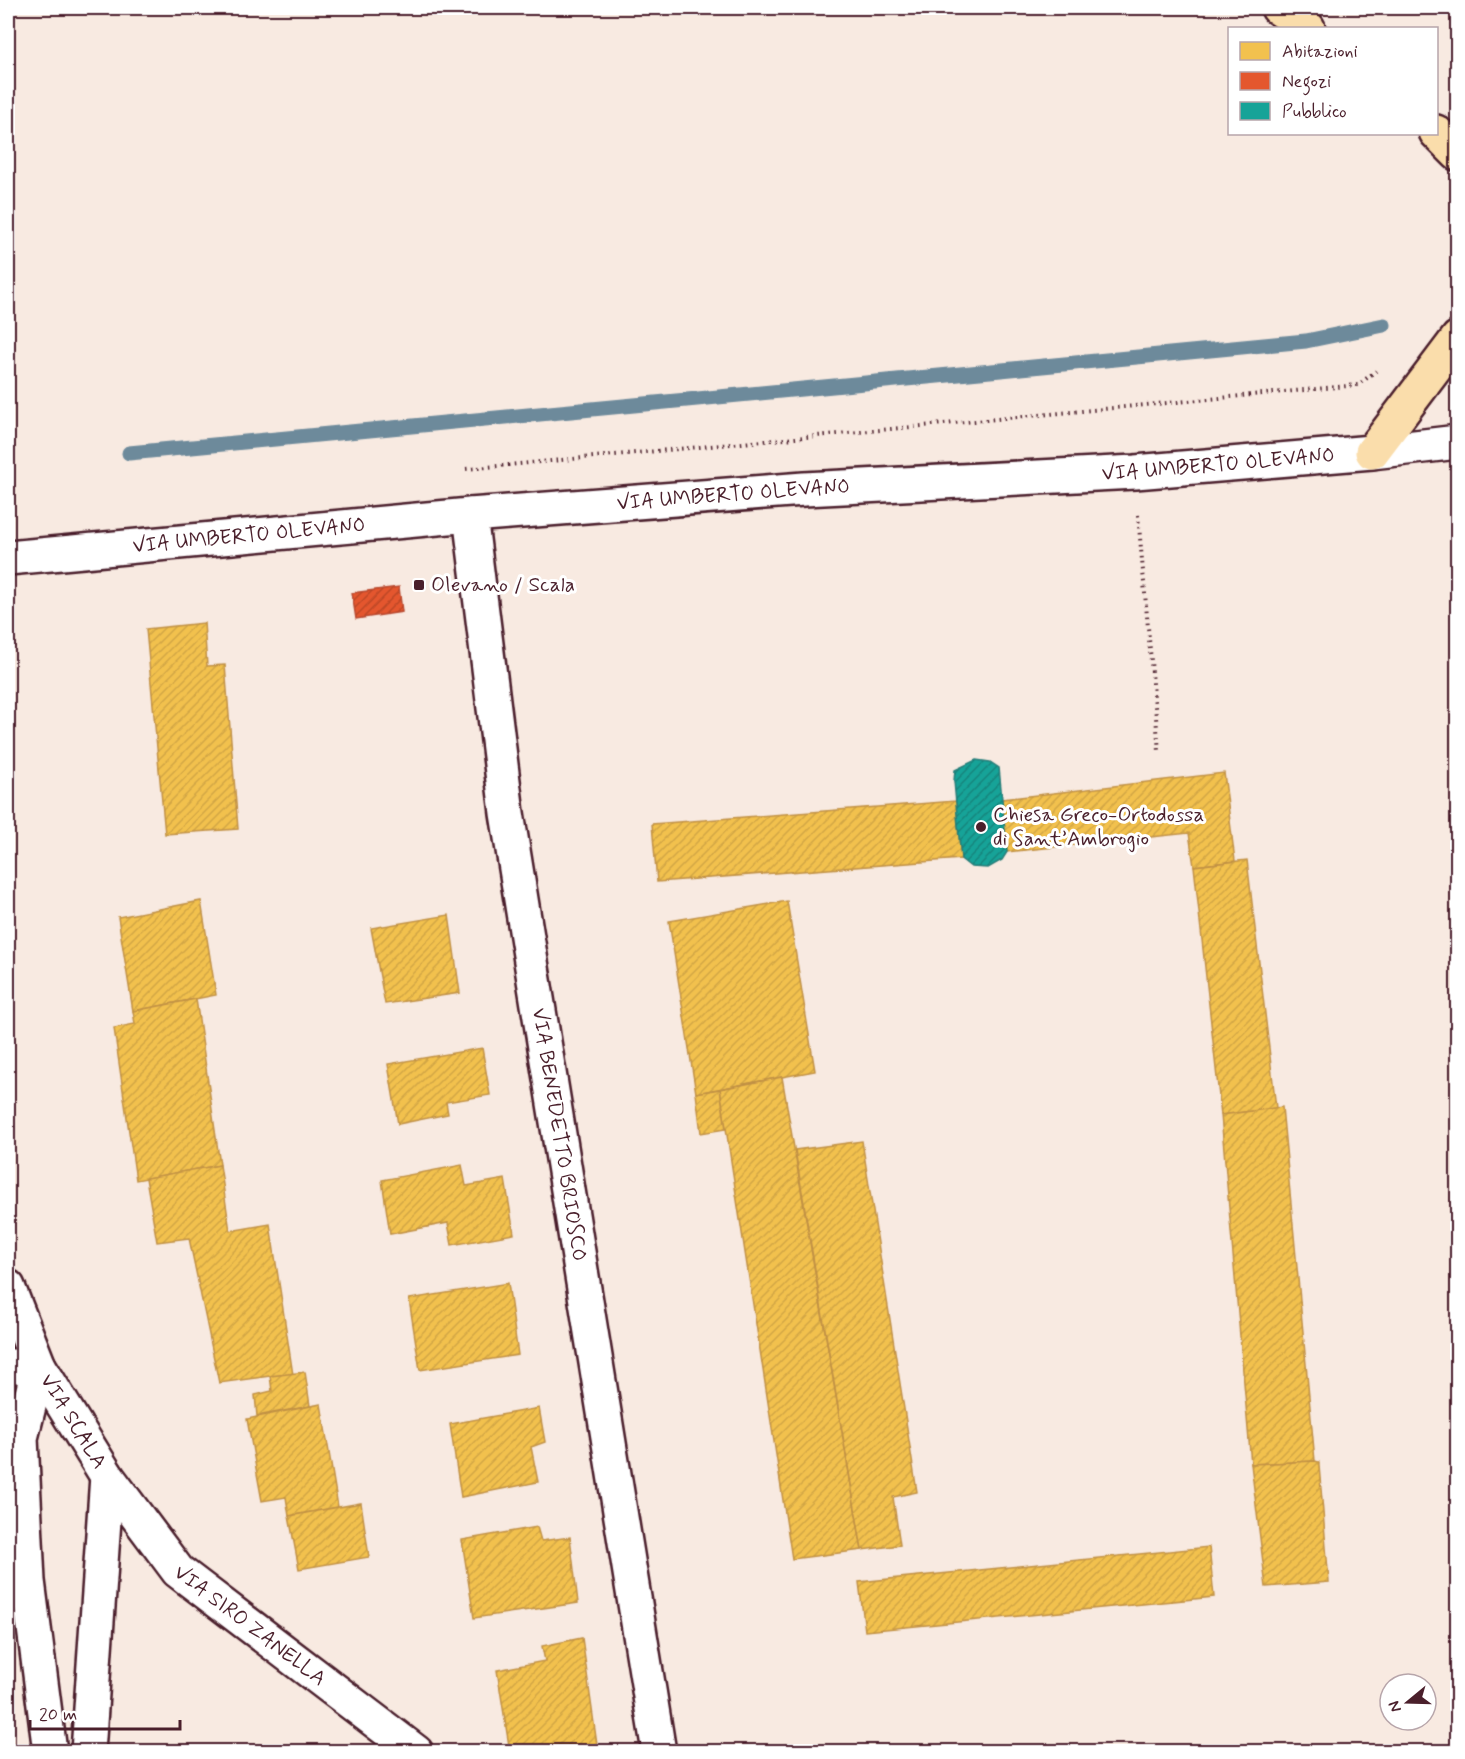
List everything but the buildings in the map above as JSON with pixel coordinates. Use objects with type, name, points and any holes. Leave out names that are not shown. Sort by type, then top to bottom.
[{"type":"highway","points":[[1278,8],[1306,27]]},
{"type":"highway","points":[[1372,452],[1458,338]]},
{"type":"street","name":"VIA UMBERTO OLEVANO","points":[[8,558],[470,515],[804,489],[1135,472],[1372,452],[1458,442]]},
{"type":"street","name":"VIA BENEDETTO BRIOSCO","points":[[470,515],[507,813],[659,1752]]},
{"type":"street","name":"VIA SCALA","points":[[8,1287],[23,1366],[107,1476]]},
{"type":"street","points":[[23,1366],[21,1438],[28,1581],[50,1752]]},
{"type":"street","points":[[88,1752],[107,1476]]},
{"type":"street","name":"VIA SIRO ZANELLA","points":[[107,1476],[178,1571],[416,1752]]},
{"type":"path","points":[[462,469],[1358,385],[1377,370]]},
{"type":"path","points":[[1135,472],[1159,751]]},
{"type":"waterway","points":[[129,453],[1306,341],[1384,325]]},
{"type":"place","name":"Olevano / Scala","points":[[419,585]]},
{"type":"place","name":"Chiesa Greco-Ortodossa di Sant’Ambrogio","points":[[981,827]]}]
